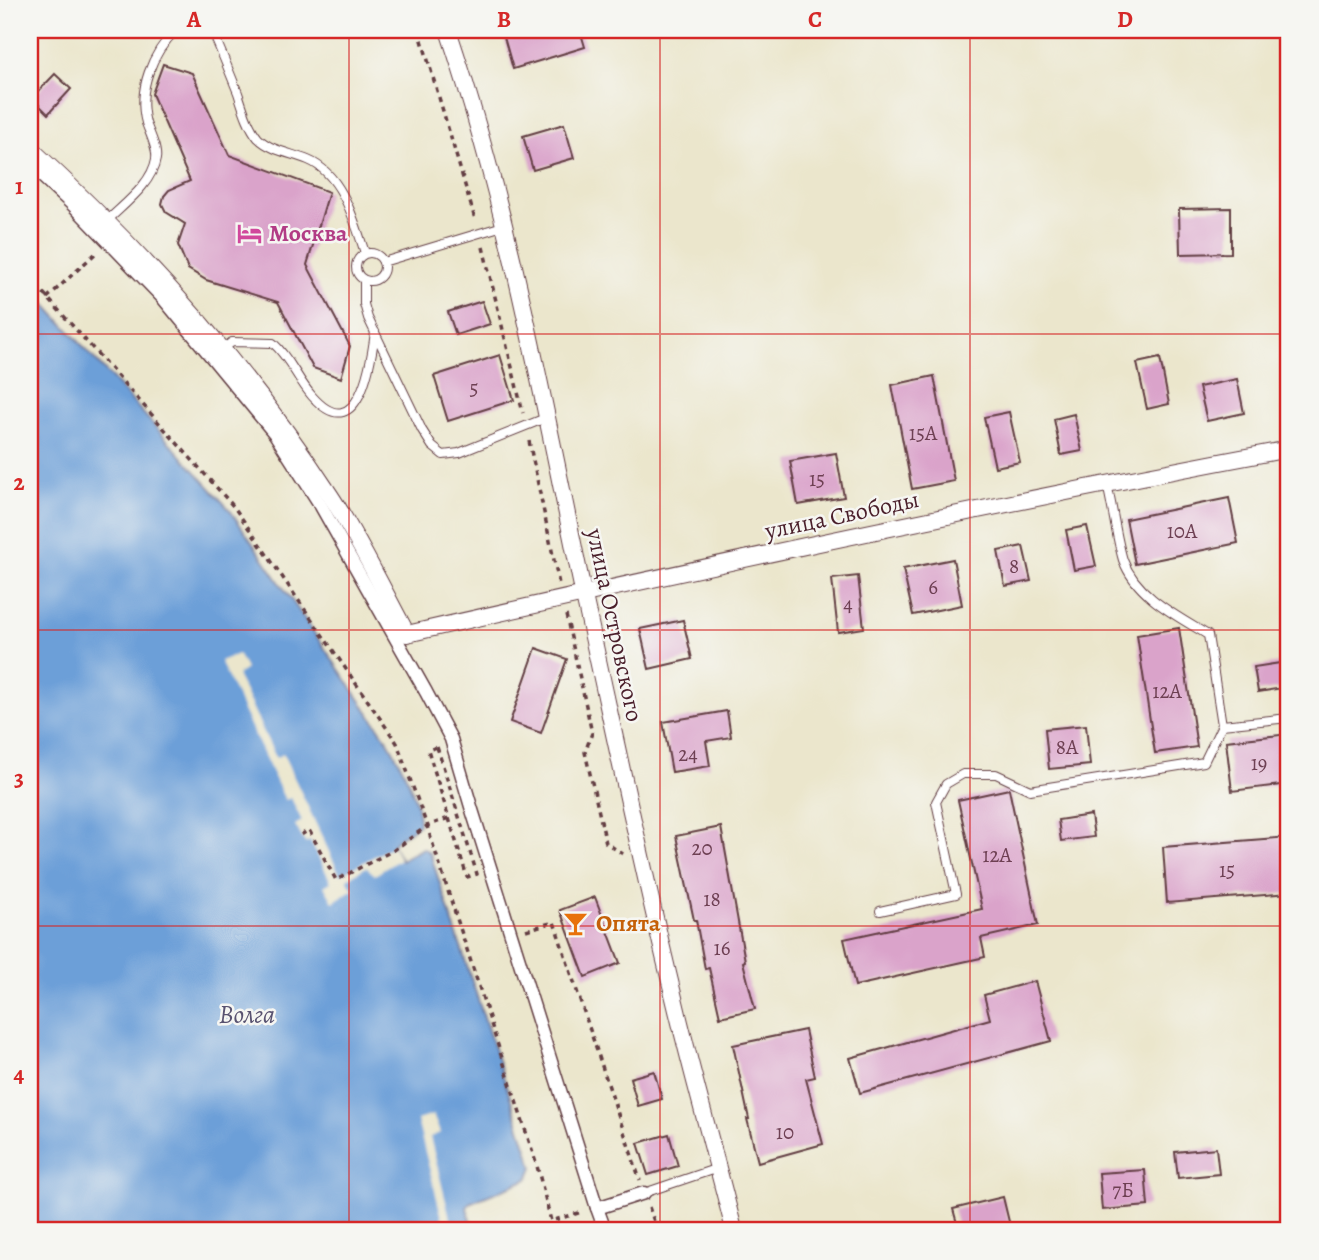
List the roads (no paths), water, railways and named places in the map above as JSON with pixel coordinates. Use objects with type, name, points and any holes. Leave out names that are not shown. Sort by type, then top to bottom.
[{"type":"street","name":"улица Островского","points":[[448,30],[465,81],[503,226],[548,416],[584,594],[675,1002],[734,1230]]},
{"type":"street","points":[[30,148],[158,274],[223,349]]},
{"type":"street","points":[[30,165],[162,297],[275,434],[321,506],[451,739],[605,1230]]},
{"type":"street","name":"улица Свободы","points":[[223,349],[284,427],[332,498],[407,634],[562,598],[1107,483],[1289,449]]},
{"type":"street","points":[[597,1208],[644,1193]]},
{"type":"lane","points":[[107,221],[150,175],[157,157],[142,97],[159,49],[176,30]]},
{"type":"lane","points":[[209,30],[213,33],[250,125],[258,137],[272,148],[309,160],[332,176],[358,230],[365,253]]},
{"type":"lane","points":[[383,262],[503,226]]},
{"type":"lane","points":[[364,281],[378,279],[384,271],[383,262],[376,254],[365,253],[358,258],[355,267],[364,281],[364,304],[422,430],[432,446],[443,455],[459,453],[548,416]]},
{"type":"lane","points":[[223,349],[232,342],[273,343],[285,353],[309,394],[324,408],[338,412],[352,407],[361,393],[371,360],[375,332]]},
{"type":"lane","points":[[880,911],[956,894],[936,802],[946,784],[963,774],[996,774],[1030,790],[1204,762],[1222,725],[1208,635],[1165,609],[1137,584],[1124,561],[1107,483]]},
{"type":"lane","points":[[1222,725],[1289,718]]},
{"type":"lane","points":[[644,1193],[718,1168]]},
{"type":"water","name":"Волга","points":[[30,287],[230,510],[388,741],[403,770],[413,793],[419,824],[395,841],[393,846],[401,860],[423,848],[430,853],[533,1167],[528,1179],[469,1203],[467,1208],[473,1230],[30,1230]]},
{"type":"place","name":"Москва","points":[[249,233]]},
{"type":"place","name":"Опята","points":[[576,923]]}]
